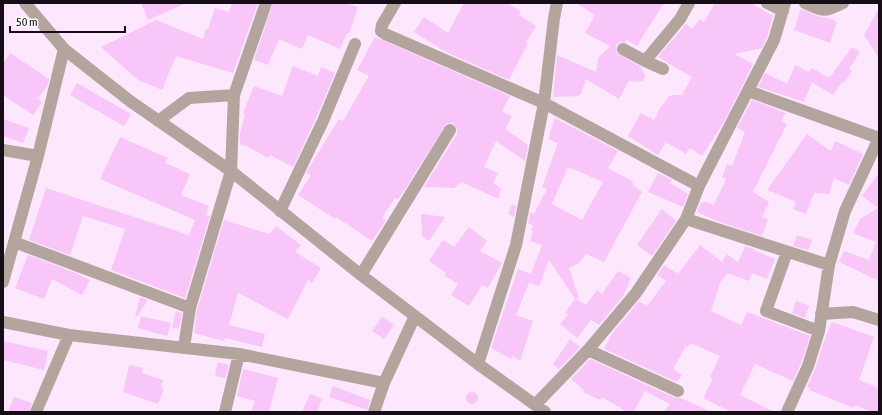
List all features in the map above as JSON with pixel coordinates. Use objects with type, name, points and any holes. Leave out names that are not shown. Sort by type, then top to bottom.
[{"type":"street","points":[[25,3],[64,48],[130,101],[231,171],[361,275],[478,364],[546,412]]},
{"type":"street","points":[[184,347],[190,308],[231,171],[234,95],[266,3]]},
{"type":"street","points":[[394,3],[382,25],[381,31],[385,34],[544,103],[700,186]]},
{"type":"street","points":[[478,364],[516,245],[544,103],[557,3]]},
{"type":"street","points":[[645,61],[680,19],[689,3]]},
{"type":"street","points":[[535,405],[588,350],[636,293],[686,219],[700,186],[774,40],[784,7],[767,3]]},
{"type":"street","points":[[805,3],[821,10],[830,10],[843,3]]},
{"type":"street","points":[[280,211],[323,121],[354,44]]},
{"type":"street","points":[[3,282],[38,156],[64,48]]},
{"type":"street","points":[[623,49],[664,69]]},
{"type":"street","points":[[748,91],[879,138],[845,211],[829,264],[819,332],[808,366],[787,412]]},
{"type":"street","points":[[158,121],[189,98],[234,95]]},
{"type":"street","points":[[361,275],[450,130]]},
{"type":"street","points":[[3,150],[38,156]]},
{"type":"street","points":[[686,219],[829,264]]},
{"type":"street","points":[[14,242],[190,308]]},
{"type":"street","points":[[787,252],[766,311],[819,332]]},
{"type":"street","points":[[821,314],[853,312],[879,320]]},
{"type":"street","points":[[374,412],[384,383],[415,316]]},
{"type":"street","points":[[3,322],[69,335],[239,354],[384,383]]},
{"type":"street","points":[[36,412],[69,335]]},
{"type":"street","points":[[588,350],[678,391]]},
{"type":"street","points":[[225,412],[239,354]]},
{"type":"building","points":[[141,3],[187,3],[148,20]]},
{"type":"building","points":[[232,3],[258,3],[233,73],[176,56],[162,90],[138,80],[101,47],[156,20],[203,39],[215,8],[229,12]]},
{"type":"building","points":[[273,3],[345,3],[358,7],[349,34],[347,33],[340,49],[308,35],[302,49],[279,39],[268,65],[254,60]]},
{"type":"building","points":[[464,3],[508,3],[521,12],[519,15],[536,26],[526,42],[528,43],[509,80],[446,52],[414,32],[424,17],[448,33]]},
{"type":"building","points":[[576,3],[664,3],[637,46],[625,39],[627,43],[619,42],[616,46],[617,53],[641,67],[645,76],[644,80],[641,82],[629,81],[619,99],[586,79],[581,94],[578,96],[553,97],[557,55],[596,72],[598,58],[610,46],[585,33],[595,15]]},
{"type":"building","points":[[715,3],[751,3],[773,16],[767,37],[762,48],[734,54],[753,64],[724,122],[702,156],[690,148],[686,154],[666,142],[658,155],[628,136],[641,113],[654,120],[668,97],[672,95],[682,95],[692,77],[658,57],[686,24],[692,29],[700,19],[704,22]]},
{"type":"building","points":[[879,8],[879,58],[864,35]]},
{"type":"building","points":[[801,9],[837,22],[830,43],[794,30]]},
{"type":"building","points":[[375,37],[510,96],[502,111],[512,116],[505,129],[528,145],[525,161],[496,141],[484,167],[498,173],[493,183],[501,188],[498,199],[462,182],[454,188],[424,187],[457,134],[454,124],[446,124],[404,191],[398,199],[395,198],[382,218],[386,220],[372,241],[336,217],[335,219],[298,195],[311,175],[306,173],[310,166],[339,119],[343,121],[369,76],[357,70]]},
{"type":"building","points":[[852,47],[860,52],[849,69],[852,71],[833,95],[812,82],[804,102],[758,87],[765,73],[787,84],[795,65],[809,72],[812,68],[827,77],[830,77]]},
{"type":"building","points":[[10,53],[49,79],[48,84],[38,99],[42,102],[33,115],[3,95],[3,64]]},
{"type":"building","points":[[293,66],[318,76],[321,67],[335,73],[293,167],[270,155],[268,158],[247,146],[240,145],[240,133],[245,114],[243,113],[254,86],[282,96]]},
{"type":"building","points":[[77,83],[131,114],[124,126],[70,95]]},
{"type":"building","points":[[752,100],[786,113],[781,121],[787,124],[753,192],[769,202],[762,217],[768,219],[762,236],[717,221],[697,212],[701,202],[702,204],[703,201],[714,205],[726,179],[722,177],[727,164],[732,166],[745,132],[737,128]]},
{"type":"building","points":[[555,118],[618,151],[608,168],[634,182],[632,184],[642,192],[604,262],[586,254],[579,263],[569,268],[579,298],[576,299],[586,305],[597,290],[602,294],[618,271],[631,278],[625,294],[599,325],[591,320],[577,338],[560,324],[568,315],[565,313],[575,299],[549,260],[539,286],[529,283],[516,315],[533,321],[520,361],[513,356],[511,359],[491,348],[518,269],[531,274],[542,245],[530,241],[533,225],[528,223],[530,212],[534,214],[547,189],[542,187],[558,143],[548,139]],"holes":[[[568,167],[603,182],[582,220],[552,204]]]},
{"type":"building","points":[[3,119],[29,128],[23,143],[3,136]]},
{"type":"building","points":[[807,134],[831,151],[835,141],[863,154],[849,185],[834,178],[829,194],[814,193],[806,214],[793,209],[796,202],[767,190]]},
{"type":"building","points":[[120,137],[168,158],[165,163],[190,174],[181,195],[209,206],[206,215],[210,216],[185,298],[111,270],[125,229],[83,216],[70,255],[29,240],[46,188],[189,235],[195,220],[100,179]]},
{"type":"building","points":[[658,173],[672,180],[670,183],[688,194],[683,207],[648,192]]},
{"type":"building","points":[[879,173],[879,281],[839,262],[844,251],[869,260],[876,242],[853,233],[860,219],[878,208],[862,196]]},
{"type":"building","points":[[512,205],[516,206],[514,217],[508,214]]},
{"type":"building","points":[[662,209],[676,221],[652,256],[637,245]]},
{"type":"building","points":[[421,214],[445,217],[429,241],[422,236]]},
{"type":"building","points":[[224,220],[269,234],[276,226],[301,245],[295,252],[321,268],[312,283],[308,280],[288,319],[238,293],[229,325],[265,334],[262,347],[225,338],[224,341],[194,333],[197,310]]},
{"type":"building","points":[[469,227],[487,241],[480,251],[502,263],[488,288],[482,285],[469,306],[451,295],[458,284],[445,276],[446,273],[429,261],[443,240],[454,247]]},
{"type":"building","points":[[797,235],[812,240],[808,250],[793,246]]},
{"type":"building","points":[[700,245],[722,262],[727,254],[738,262],[745,246],[775,259],[767,279],[752,273],[749,281],[727,273],[720,283],[711,311],[741,325],[747,312],[810,336],[793,381],[755,364],[740,395],[774,412],[731,412],[703,398],[713,379],[710,377],[720,356],[690,343],[688,347],[686,346],[673,369],[682,375],[677,382],[604,349],[612,334],[639,301],[647,306],[666,281],[657,275],[664,265],[678,274]]},
{"type":"building","points":[[28,255],[76,273],[90,280],[82,295],[52,279],[44,299],[15,288]]},
{"type":"building","points":[[140,297],[148,300],[137,317],[135,316]]},
{"type":"building","points":[[796,301],[809,306],[805,318],[792,313]]},
{"type":"building","points":[[176,311],[182,313],[179,329],[172,327]]},
{"type":"building","points":[[141,316],[171,323],[167,336],[138,328]]},
{"type":"building","points":[[382,317],[394,325],[384,339],[372,331]]},
{"type":"building","points":[[832,322],[874,337],[859,380],[879,388],[879,412],[872,412],[855,405],[854,408],[809,390],[810,388],[807,387]]},
{"type":"building","points":[[570,339],[580,347],[559,369],[553,364]]},
{"type":"building","points":[[3,341],[48,351],[44,370],[3,360]]},
{"type":"building","points":[[590,359],[675,398],[681,398],[711,412],[664,412],[670,404],[645,391],[634,412],[627,412],[602,397],[600,400],[583,392],[584,390],[571,379]]},
{"type":"building","points":[[218,362],[229,365],[225,378],[215,376]]},
{"type":"building","points":[[129,365],[143,368],[142,373],[163,380],[161,387],[164,388],[158,404],[123,392]]},
{"type":"building","points":[[243,369],[278,378],[269,412],[251,412],[255,401],[237,396]]},
{"type":"building","points":[[333,386],[370,400],[367,410],[329,397]]},
{"type":"building","points":[[470,392],[474,392],[478,398],[474,404],[470,404],[466,400],[466,396]]},
{"type":"building","points":[[310,394],[322,399],[317,412],[302,412]]},
{"type":"building","points":[[14,397],[32,403],[29,412],[8,412]]}]
